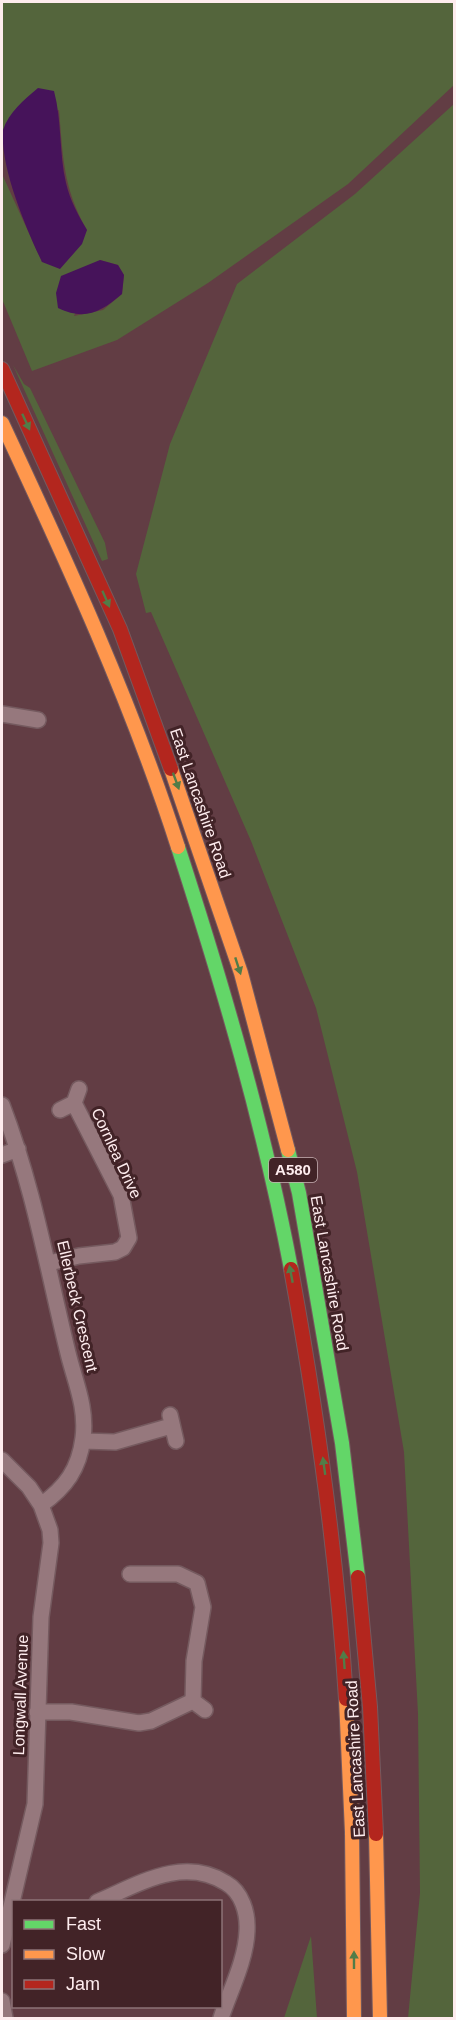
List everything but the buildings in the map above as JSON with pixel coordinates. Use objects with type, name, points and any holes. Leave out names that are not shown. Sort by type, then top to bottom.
[{"type":"highway","name":"East Lancashire Road","points":[[2,369],[120,629],[157,726],[241,973],[299,1193],[342,1443],[358,1581],[370,1707],[380,2019]]},
{"type":"highway","name":"East Lancashire Road","points":[[2,423],[90,612],[133,723],[177,846],[226,1001],[272,1174],[306,1358],[331,1520],[349,1734],[354,2019]]},
{"type":"street","points":[[2,714],[19,711],[38,720]]},
{"type":"street","name":"Cornlea Drive","points":[[49,1263],[80,1256],[115,1252],[123,1248],[129,1238],[121,1195],[71,1100]]},
{"type":"street","name":"Ellerbeck Crescent","points":[[2,1105],[18,1149],[49,1263],[69,1355],[80,1390],[84,1425],[83,1440],[75,1471],[68,1482],[41,1505]]},
{"type":"street","points":[[2,1155],[18,1149]]},
{"type":"street","points":[[83,1440],[124,1441],[172,1428]]},
{"type":"street","name":"Longwall Avenue","points":[[2,1460],[23,1480],[41,1505],[50,1530],[51,1543],[43,1588],[35,1804],[12,1900]]},
{"type":"street","points":[[37,1712],[71,1712],[139,1723],[199,1706],[194,1660],[202,1620],[201,1594],[197,1583],[184,1575],[154,1582],[130,1574]]},
{"type":"street","points":[[102,1900],[165,1874],[190,1869],[214,1875],[233,1887],[244,1903],[248,1929],[245,1949],[221,2019]]},
{"type":"street","name":"Longwall Avenue","points":[[2,1945],[11,1905]]},
{"type":"street","points":[[2,2001],[5,2019]]},
{"type":"green space","points":[[2,2],[454,2],[454,85],[348,184],[208,283],[117,340],[32,371],[2,299],[2,174],[42,262],[87,230],[69,186],[63,158],[59,110],[3,131],[2,138]],"holes":[[[100,260],[118,265],[124,275],[122,294],[103,310],[74,316]]]},
{"type":"green space","points":[[454,104],[454,2018],[408,2018],[420,1893],[418,1714],[404,1452],[357,1172],[316,1008],[251,841],[151,612],[146,613],[136,574],[170,444],[237,284],[355,194]]},
{"type":"green space","points":[[13,365],[24,384],[30,388],[105,543],[108,559],[102,561]]},
{"type":"green space","points":[[311,1936],[317,2018],[284,2018]]},
{"type":"shaded area","points":[[38,88],[54,91],[66,183],[87,230],[82,244],[60,269],[42,262],[15,197],[3,145],[3,130],[9,118]]},
{"type":"shaded area","points":[[100,260],[118,265],[124,275],[122,294],[107,306],[92,313],[76,314],[58,308],[56,293],[61,276]]},
{"type":"traffic: fast","points":[[178,847],[241,1056],[268,1162],[291,1269]]},
{"type":"traffic: fast","points":[[288,1150],[299,1193],[342,1443],[358,1577]]},
{"type":"traffic: slow","points":[[2,423],[97,632],[140,739],[178,847]]},
{"type":"traffic: slow","points":[[171,769],[241,973],[288,1150]]},
{"type":"traffic: slow","points":[[346,1699],[352,1832],[354,2018]]},
{"type":"traffic: slow","points":[[376,1834],[380,2018]]},
{"type":"traffic: jam","points":[[2,369],[120,629],[171,769]]},
{"type":"traffic: jam","points":[[291,1269],[325,1483],[346,1699]]},
{"type":"traffic: jam","points":[[358,1577],[370,1707],[376,1834]]}]
